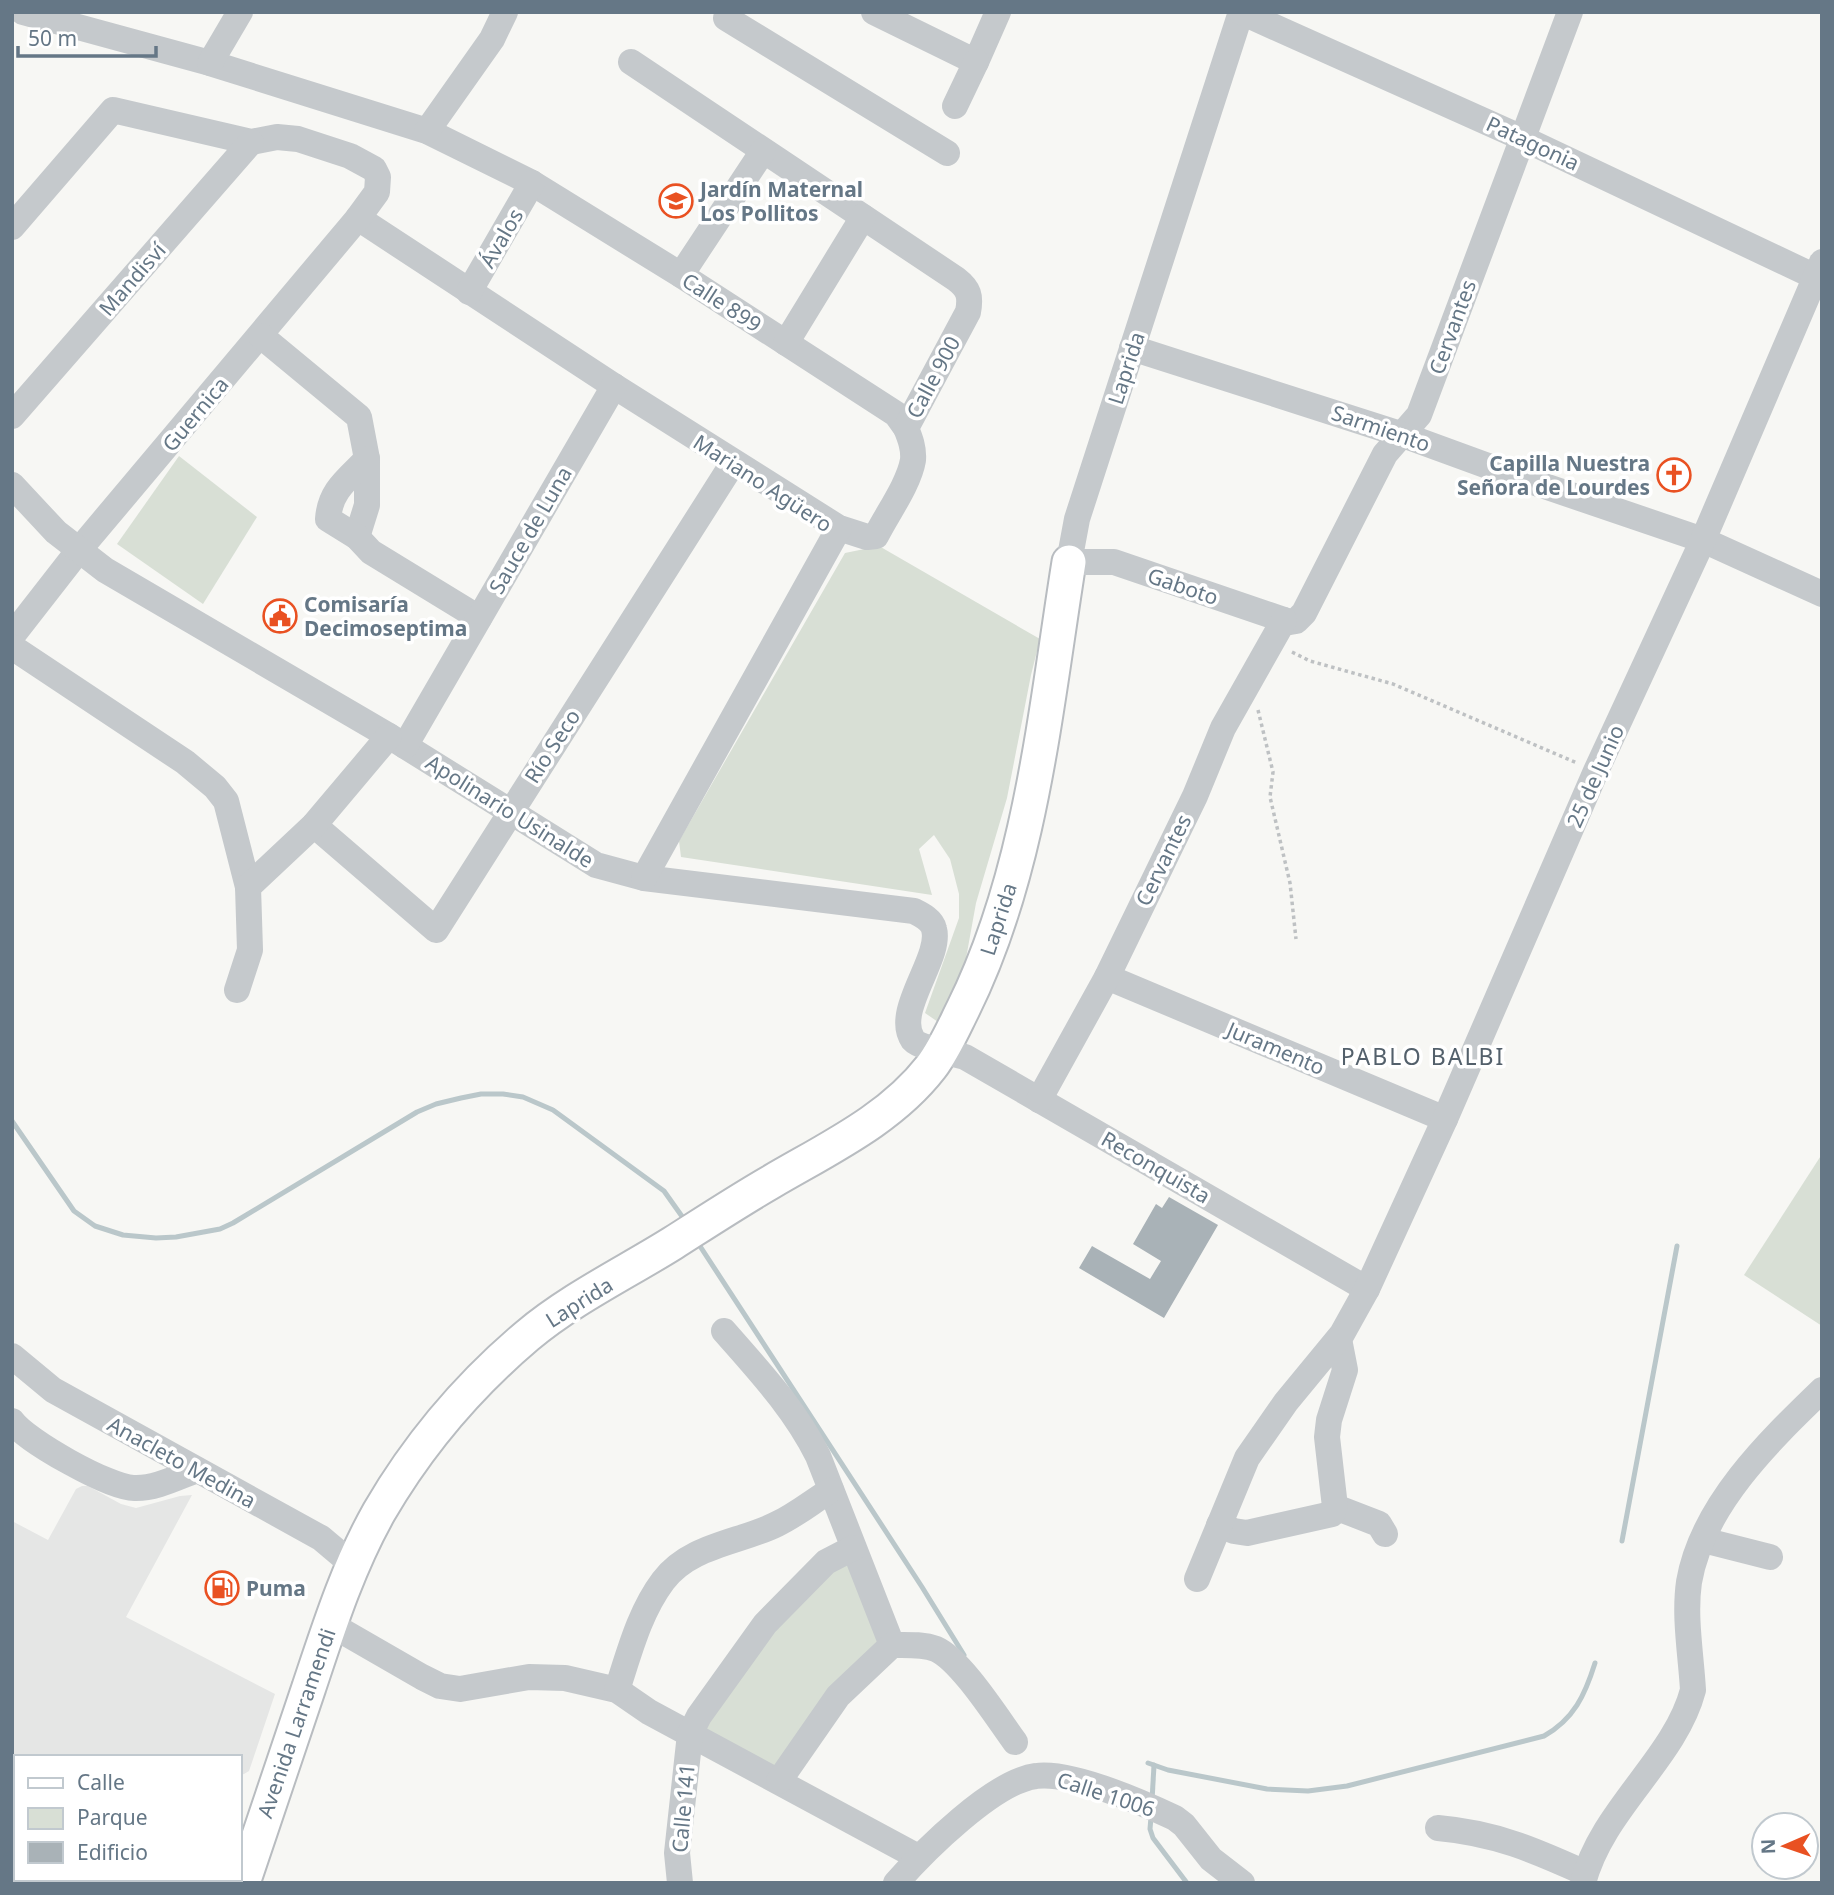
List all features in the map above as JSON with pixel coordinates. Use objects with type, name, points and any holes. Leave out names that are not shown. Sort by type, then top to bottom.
[{"type":"main road","name":"Laprida","points":[[353,1565],[378,1514],[411,1461],[439,1424],[490,1369],[554,1316],[767,1184],[858,1132],[886,1112],[929,1069],[942,1050],[986,956],[1003,908],[1034,777],[1069,562]]},
{"type":"main road","name":"Avenida Larramendi","points":[[243,1883],[330,1624],[353,1565]]},
{"type":"street","name":"Calle 899","points":[[23,12],[210,63],[426,131],[532,183],[681,275],[896,414],[906,428]]},
{"type":"street","points":[[210,63],[240,12]]},
{"type":"street","points":[[426,131],[492,39],[505,12]]},
{"type":"street","points":[[874,12],[976,62]]},
{"type":"street","points":[[956,106],[998,12]]},
{"type":"street","name":"Patagonia","points":[[1241,12],[1820,273]]},
{"type":"street","name":"Laprida","points":[[1069,562],[1077,519],[1241,12]]},
{"type":"street","name":"Cervantes","points":[[1040,1101],[1107,977],[1195,796],[1223,727],[1284,627],[1304,613],[1385,454],[1419,415],[1570,12]]},
{"type":"street","points":[[728,15],[947,153]]},
{"type":"street","points":[[631,62],[863,217],[786,343]]},
{"type":"street","points":[[12,227],[113,110],[251,142]]},
{"type":"street","name":"Guernica","points":[[12,636],[79,550],[261,336],[377,192],[378,177],[374,169],[350,156],[298,139],[277,137],[251,142]]},
{"type":"street","name":"Mandisví","points":[[12,416],[251,142]]},
{"type":"street","points":[[681,275],[763,150]]},
{"type":"street","name":"Ávalos","points":[[469,292],[532,183]]},
{"type":"street","name":"Calle 900","points":[[839,528],[867,537],[876,536],[907,478],[913,460],[912,443],[906,428],[968,312],[971,297],[965,286],[956,279],[863,217]]},
{"type":"street","name":"Mariano Agüero","points":[[358,218],[733,463],[839,528],[644,878]]},
{"type":"street","name":"25 de Junio","points":[[1197,1579],[1247,1458],[1286,1402],[1339,1339],[1367,1289],[1820,273]]},
{"type":"street","points":[[261,336],[359,417],[367,459],[367,505],[357,537]]},
{"type":"street","name":"Sarmiento","points":[[1132,348],[1403,435],[1703,540],[1822,594]]},
{"type":"street","name":"Sauce de Luna","points":[[248,887],[397,741],[479,618],[614,386]]},
{"type":"street","points":[[367,459],[338,489],[329,503],[328,519],[357,537],[371,552],[479,618]]},
{"type":"street","name":"Río Seco","points":[[314,825],[436,930],[733,463]]},
{"type":"street","name":"Apolinario Usinalde","points":[[12,485],[56,532],[105,570],[397,741],[596,866],[644,878],[915,911],[926,918],[934,929],[933,947],[911,1006],[909,1028],[914,1040],[922,1046],[942,1050]]},
{"type":"street","name":"Gaboto","points":[[1069,562],[1114,562],[1284,627]]},
{"type":"street","points":[[12,647],[185,762],[215,787],[226,801],[248,887],[250,950],[237,990]]},
{"type":"street","name":"Juramento","points":[[1107,977],[1445,1119]]},
{"type":"street","name":"Reconquista","points":[[942,1050],[965,1056],[1367,1289]]},
{"type":"street","points":[[724,1331],[786,1402],[806,1432],[892,1645]]},
{"type":"street","points":[[1219,1525],[1247,1533],[1332,1514],[1335,1507],[1327,1437],[1329,1420],[1345,1370],[1339,1339]]},
{"type":"street","name":"Anacleto Medina","points":[[12,1356],[52,1390],[321,1538],[353,1565]]},
{"type":"street","points":[[1438,1828],[1476,1833],[1512,1842],[1586,1880],[1619,1809],[1675,1732],[1689,1703],[1693,1690],[1688,1594],[1694,1562],[1703,1540],[1721,1507],[1754,1458],[1822,1390]]},
{"type":"street","points":[[12,1421],[34,1442],[121,1486],[144,1488],[197,1470]]},
{"type":"street","points":[[617,1690],[636,1634],[654,1596],[672,1571],[704,1550],[758,1533],[779,1523],[831,1490]]},
{"type":"street","points":[[1335,1507],[1379,1524],[1385,1534]]},
{"type":"street","points":[[1703,1540],[1770,1557]]},
{"type":"street","points":[[690,1734],[699,1716],[765,1624],[825,1562],[853,1548]]},
{"type":"street","points":[[330,1624],[431,1683],[450,1688],[481,1687],[544,1676],[584,1681],[617,1690],[690,1734],[918,1857]]},
{"type":"street","points":[[779,1781],[838,1696],[892,1645],[936,1649],[946,1656],[984,1700],[1015,1742]]},
{"type":"street","name":"Calle 141","points":[[680,1883],[677,1853],[690,1734]]},
{"type":"street","name":"Calle 1006","points":[[896,1883],[918,1857],[1001,1790],[1026,1778],[1047,1775],[1070,1779],[1154,1809],[1184,1825],[1211,1859],[1242,1883]]},
{"type":"path","points":[[1284,627],[1310,661],[1393,684],[1596,771]]},
{"type":"path","points":[[1251,678],[1273,772],[1270,797],[1290,883],[1296,939]]},
{"type":"shaded area","points":[[88,1486],[121,1504],[136,1508],[192,1495],[126,1617],[275,1694],[249,1771],[242,1774],[242,1755],[14,1755],[14,1881],[211,1883],[12,1883],[12,1521],[48,1540],[76,1489]]},
{"type":"green space","points":[[179,456],[257,517],[203,604],[117,544]]},
{"type":"green space","points":[[879,546],[1040,639],[1007,798],[976,903],[965,964],[941,1024],[925,1013],[959,918],[959,894],[950,859],[934,835],[919,849],[932,895],[681,857],[679,841],[845,553]]},
{"type":"green space","points":[[1822,1154],[1822,1326],[1744,1275]]},
{"type":"green space","points":[[846,1559],[884,1638],[777,1768],[701,1727],[778,1622]]},
{"type":"building","points":[[1169,1197],[1218,1225],[1164,1318],[1079,1268],[1092,1246],[1150,1279],[1161,1261],[1133,1244],[1156,1204],[1162,1208]]},
{"type":"waterway","points":[[12,1121],[74,1211],[95,1226],[123,1235],[176,1237],[220,1229],[233,1223],[417,1112],[461,1098],[503,1094],[523,1097],[553,1110],[664,1191],[686,1222]]},
{"type":"waterway","points":[[696,1240],[964,1655]]},
{"type":"waterway","points":[[1622,1541],[1677,1246]]},
{"type":"waterway","points":[[1148,1763],[1168,1770],[1267,1789],[1308,1791],[1347,1786],[1544,1736],[1571,1714],[1587,1686],[1595,1663]]},
{"type":"waterway","points":[[1152,1801],[1154,1765]]},
{"type":"waterway","points":[[1151,1817],[1150,1829],[1153,1838],[1187,1883]]},
{"type":"place","name":"Jardín Maternal Los Pollitos","points":[[676,201]]},
{"type":"place","name":"Capilla Nuestra Señora de Lourdes","points":[[1674,475]]},
{"type":"place","name":"Comisaría Decimoseptima","points":[[280,616]]},
{"type":"place","name":"Puma","points":[[222,1588]]},
{"type":"district","name":"PABLO BALBI","points":[[1423,1056]]}]
